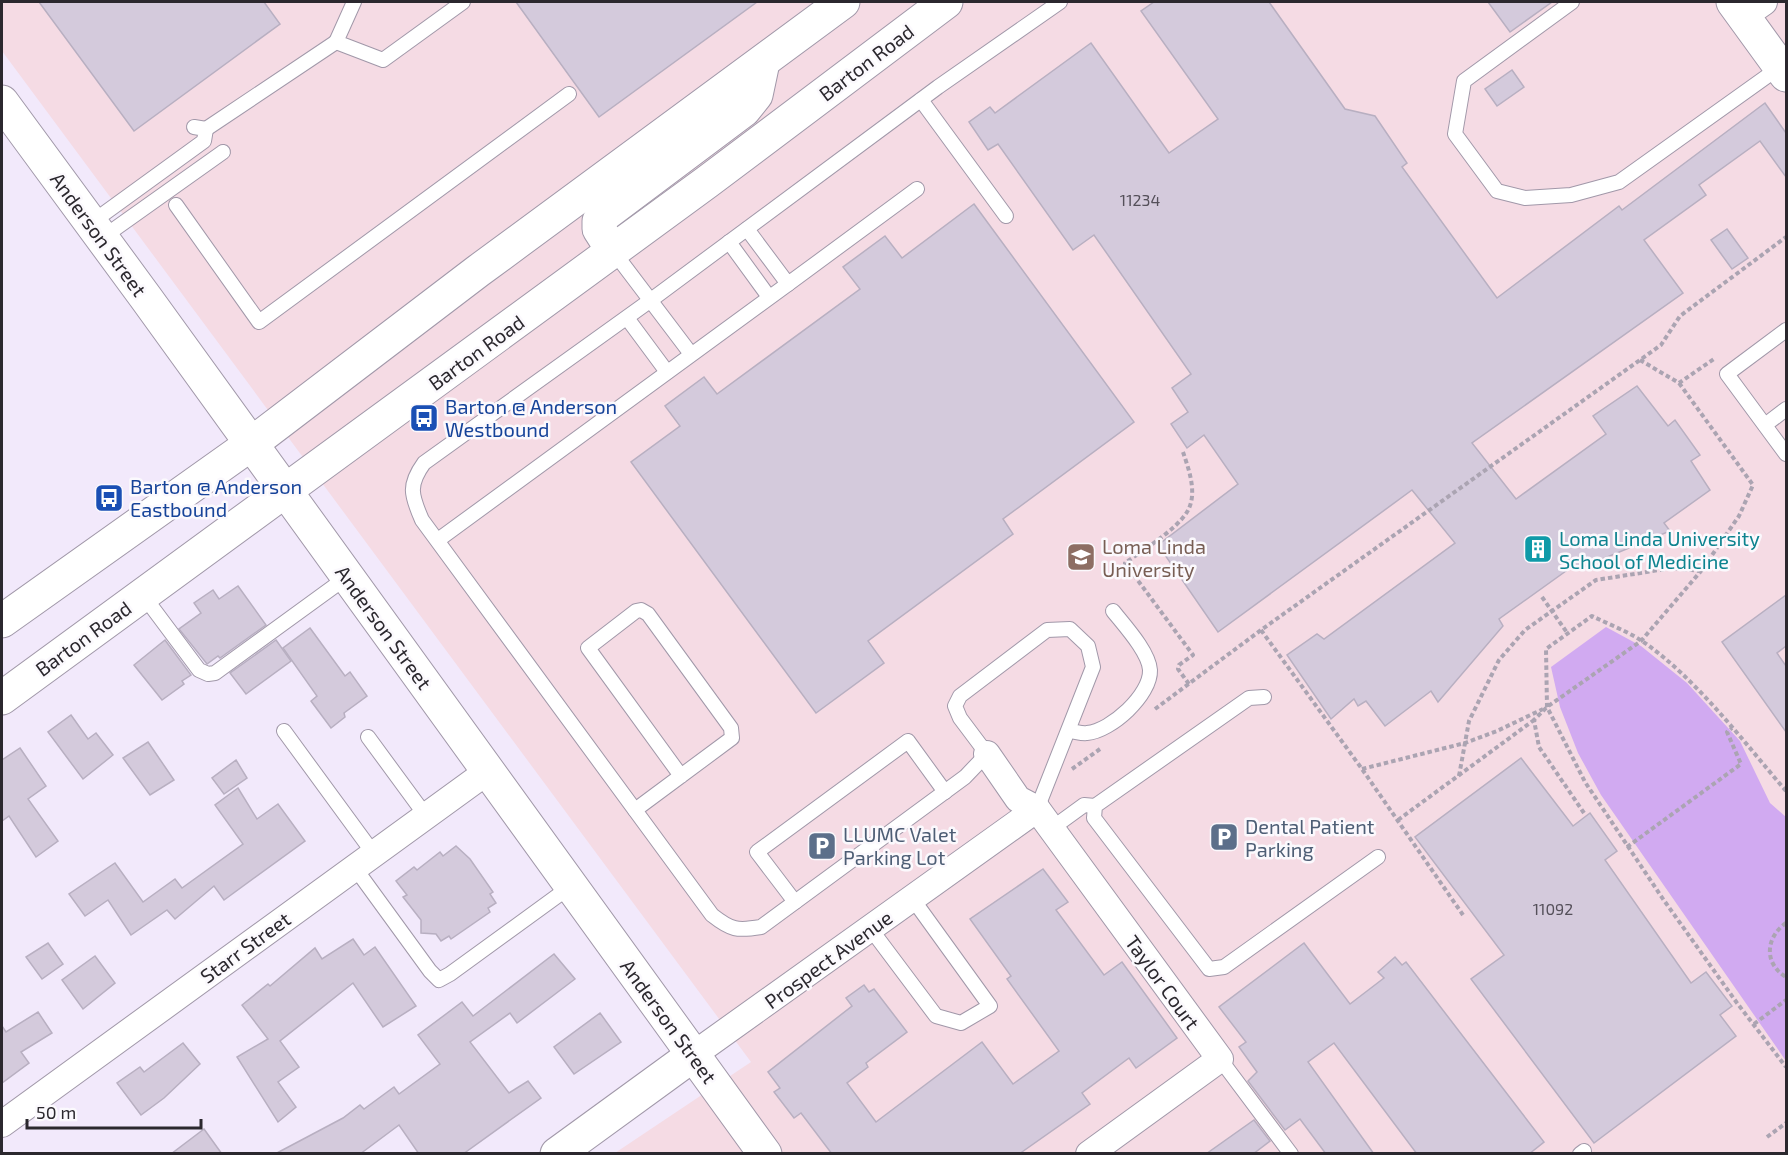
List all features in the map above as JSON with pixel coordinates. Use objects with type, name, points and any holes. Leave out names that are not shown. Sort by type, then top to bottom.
[{"type":"main road","points":[[2,621],[251,444],[478,271],[843,2]]},
{"type":"main road","name":"Barton Road","points":[[2,698],[613,251],[946,2]]},
{"type":"main road","points":[[1747,6],[1784,70]]},
{"type":"main road","points":[[613,251],[599,230],[599,221],[744,110],[756,94],[763,62]]},
{"type":"main road","name":"Anderson Street","points":[[2,102],[765,1154]]},
{"type":"main road","name":"Prospect Avenue","points":[[557,1154],[693,1055]]},
{"type":"street","points":[[987,754],[1018,799],[1044,819]]},
{"type":"street","name":"Starr Street","points":[[2,1124],[488,771]]},
{"type":"street","name":"Prospect Avenue","points":[[693,1055],[912,898],[1044,819]]},
{"type":"street","name":"Taylor Court","points":[[1044,819],[1220,1059]]},
{"type":"street","points":[[1089,1154],[1220,1059]]},
{"type":"lane","points":[[96,231],[201,132],[336,42],[354,2]]},
{"type":"lane","points":[[336,42],[383,60],[463,2]]},
{"type":"lane","points":[[1044,819],[1069,730],[1093,667],[1088,646],[1070,629],[1047,630],[960,696],[955,706],[960,718],[987,754],[965,777],[761,927],[741,930],[727,927],[712,915],[422,520],[412,498],[414,477],[424,463],[627,318],[921,100],[1060,2]]},
{"type":"lane","points":[[1572,2],[1464,81],[1455,134],[1497,191],[1525,198],[1571,195],[1618,182],[1784,70]]},
{"type":"lane","points":[[176,205],[259,322],[569,94]]},
{"type":"lane","points":[[921,100],[1006,216]]},
{"type":"lane","points":[[96,231],[223,152]]},
{"type":"lane","points":[[438,540],[917,189]]},
{"type":"lane","points":[[747,229],[788,284]]},
{"type":"lane","points":[[729,243],[769,297]]},
{"type":"lane","points":[[613,251],[691,354]]},
{"type":"lane","points":[[627,318],[667,372]]},
{"type":"lane","points":[[1786,330],[1727,374],[1786,454]]},
{"type":"lane","points":[[1765,425],[1786,409]]},
{"type":"lane","points":[[143,594],[199,670],[215,674],[347,577]]},
{"type":"lane","points":[[635,810],[681,776],[732,738],[733,735],[731,729],[648,614],[641,610],[636,611],[588,648],[681,776]]},
{"type":"lane","points":[[1069,730],[1087,734],[1108,725],[1134,706],[1146,690],[1150,669],[1141,649],[1113,611]]},
{"type":"lane","points":[[1044,819],[1084,805],[1095,806],[1249,698],[1264,697]]},
{"type":"lane","points":[[284,731],[430,971],[439,980],[571,886]]},
{"type":"lane","points":[[368,737],[426,816]]},
{"type":"lane","points":[[795,902],[757,852],[908,741],[945,792]]},
{"type":"lane","points":[[1095,806],[1094,818],[1209,969],[1224,967],[1378,857]]},
{"type":"lane","points":[[870,928],[936,1016],[961,1023],[990,1006],[912,898]]},
{"type":"lane","name":"Taylor Court","points":[[1220,1059],[1291,1154]]},
{"type":"path","points":[[1152,711],[1661,345],[1680,316],[1786,237]]},
{"type":"path","points":[[1679,383],[1715,358]]},
{"type":"path","points":[[1362,769],[1465,743],[1497,731],[1547,707],[1641,641],[1701,571],[1739,516],[1753,485],[1679,383],[1640,360]]},
{"type":"path","points":[[1182,452],[1189,470],[1192,492],[1188,511],[1166,532],[1125,563],[1193,655],[1179,665],[1178,669],[1189,684]]},
{"type":"path","points":[[1459,776],[1469,721],[1498,660],[1525,630],[1596,580],[1672,568],[1701,571]]},
{"type":"path","points":[[1542,597],[1568,634]]},
{"type":"path","points":[[1786,791],[1732,728],[1676,669],[1641,641],[1592,616],[1546,649],[1547,707],[1585,782],[1627,847],[1786,1067]]},
{"type":"path","points":[[1262,630],[1463,915]]},
{"type":"path","points":[[1398,820],[1534,720],[1547,707]]},
{"type":"path","points":[[1534,720],[1539,747],[1584,813]]},
{"type":"path","points":[[1627,847],[1741,764],[1728,732],[1732,728]]},
{"type":"path","points":[[1068,773],[1105,746]]},
{"type":"path","points":[[1786,923],[1772,937],[1770,946],[1773,966],[1786,977]]},
{"type":"path","points":[[1754,1024],[1786,1000]]},
{"type":"path","points":[[1767,1137],[1786,1123]]},
{"type":"shaded area","name":"Loma Linda University","points":[[2,2],[944,2],[952,12],[966,2],[1786,2],[1786,1153],[615,1153],[751,1062],[2,51]]},
{"type":"shaded area","points":[[1606,627],[1641,646],[1687,683],[1740,741],[1770,803],[1786,817],[1786,1061],[1601,795],[1578,753],[1560,707],[1551,667]]},
{"type":"building","points":[[39,2],[264,2],[280,24],[134,131]]},
{"type":"building","points":[[516,2],[757,2],[599,117]]},
{"type":"building","points":[[1154,2],[1269,2],[1345,109],[1375,116],[1407,163],[1402,167],[1497,298],[1619,206],[1622,210],[1765,103],[1786,133],[1786,177],[1760,141],[1699,185],[1706,195],[1644,240],[1683,293],[1472,443],[1516,499],[1606,434],[1593,416],[1637,386],[1668,426],[1675,420],[1700,455],[1691,461],[1710,490],[1664,523],[1670,531],[1576,570],[1573,566],[1499,619],[1503,626],[1438,702],[1431,691],[1385,726],[1366,701],[1358,706],[1354,699],[1331,719],[1287,655],[1317,634],[1324,639],[1455,543],[1412,490],[1218,632],[1158,545],[1238,484],[1204,435],[1187,448],[1171,424],[1188,412],[1172,388],[1191,374],[1094,235],[1073,250],[998,144],[988,150],[969,122],[990,107],[995,113],[1091,43],[1169,153],[1218,119],[1141,11]]},
{"type":"building","points":[[1488,2],[1552,2],[1510,32]]},
{"type":"building","points":[[1512,70],[1524,87],[1497,106],[1485,89]]},
{"type":"building","points":[[974,204],[1134,422],[1003,519],[1013,534],[868,641],[884,663],[816,713],[631,462],[680,426],[665,406],[704,377],[717,394],[860,289],[843,267],[885,236],[902,258]]},
{"type":"building","points":[[1727,229],[1748,258],[1732,269],[1711,240]]},
{"type":"building","points":[[238,586],[266,625],[220,658],[218,656],[207,664],[179,629],[201,613],[194,603],[213,590],[219,599]]},
{"type":"building","points":[[1786,595],[1786,646],[1777,653],[1786,666],[1786,732],[1722,642]]},
{"type":"building","points":[[310,628],[345,676],[350,672],[367,696],[344,713],[345,717],[331,728],[311,701],[317,696],[283,648]]},
{"type":"building","points":[[165,640],[191,675],[182,681],[184,684],[162,700],[134,665]]},
{"type":"building","points":[[276,640],[291,661],[246,694],[230,673]]},
{"type":"building","points":[[71,715],[88,739],[96,733],[113,755],[83,779],[48,732]]},
{"type":"building","points":[[148,742],[174,780],[150,795],[123,758]]},
{"type":"building","points":[[20,748],[46,786],[28,799],[58,841],[36,857],[9,816],[2,821],[2,760]]},
{"type":"building","points":[[1521,758],[1573,826],[1590,813],[1617,851],[1605,860],[1691,983],[1706,972],[1732,1006],[1720,1015],[1736,1036],[1594,1143],[1471,979],[1504,955],[1415,837]]},
{"type":"building","points":[[236,760],[247,778],[224,794],[212,778]]},
{"type":"building","points":[[238,788],[257,819],[278,804],[305,841],[224,900],[214,886],[175,919],[167,910],[131,935],[108,900],[85,916],[69,894],[115,863],[143,902],[175,879],[182,888],[243,844],[215,805]]},
{"type":"building","points":[[456,846],[470,859],[493,892],[490,894],[496,903],[488,908],[490,912],[451,939],[449,936],[441,941],[436,934],[421,933],[421,920],[403,897],[407,895],[396,881],[414,867],[417,870],[440,852],[443,856]]},
{"type":"building","points":[[1043,869],[1068,902],[1056,910],[1104,975],[1122,962],[1177,1038],[1136,1068],[1129,1058],[1082,1093],[1090,1104],[1019,1154],[832,1154],[801,1113],[794,1118],[774,1092],[780,1088],[768,1072],[852,1006],[846,998],[864,985],[869,992],[874,989],[907,1032],[866,1063],[868,1067],[847,1083],[876,1122],[982,1042],[1013,1084],[1059,1051],[1007,979],[1011,976],[970,919]]},
{"type":"building","points":[[353,939],[364,955],[375,947],[416,1006],[383,1027],[353,983],[280,1041],[299,1067],[278,1082],[296,1107],[278,1122],[237,1057],[268,1039],[242,1005],[268,984],[270,986],[315,948],[322,959]]},
{"type":"building","points":[[48,943],[63,964],[42,979],[26,957]]},
{"type":"building","points":[[1304,943],[1350,1004],[1384,978],[1378,972],[1395,957],[1402,965],[1406,962],[1544,1142],[1529,1154],[1417,1154],[1334,1043],[1308,1062],[1374,1154],[1326,1154],[1300,1119],[1285,1130],[1248,1081],[1257,1072],[1239,1047],[1246,1042],[1219,1007]]},
{"type":"building","points":[[554,954],[575,979],[517,1023],[510,1013],[470,1042],[509,1093],[528,1081],[541,1098],[463,1154],[419,1154],[399,1125],[360,1154],[275,1154],[343,1118],[360,1105],[364,1109],[394,1087],[399,1094],[440,1064],[418,1035],[462,1002],[473,1016]]},
{"type":"building","points":[[95,956],[115,983],[83,1009],[62,980]]},
{"type":"building","points":[[38,1012],[52,1033],[21,1052],[29,1063],[2,1083],[2,1026],[6,1032]]},
{"type":"building","points":[[600,1013],[621,1042],[574,1074],[554,1047]]},
{"type":"building","points":[[183,1043],[200,1064],[164,1098],[141,1115],[117,1083],[140,1067],[144,1072]]},
{"type":"building","points":[[1254,1120],[1270,1141],[1253,1154],[1206,1154]]},
{"type":"building","points":[[204,1129],[222,1154],[171,1154]]},
{"type":"place","name":"Barton @ Anderson Westbound","points":[[424,418]]},
{"type":"place","name":"Barton @ Anderson Eastbound","points":[[109,498]]},
{"type":"place","name":"Loma Linda University School of Medicine","points":[[1538,549]]},
{"type":"place","name":"Loma Linda University","points":[[1081,557]]},
{"type":"place","name":"Dental Patient Parking","points":[[1224,837]]},
{"type":"place","name":"LLUMC Valet Parking Lot","points":[[822,846]]}]
